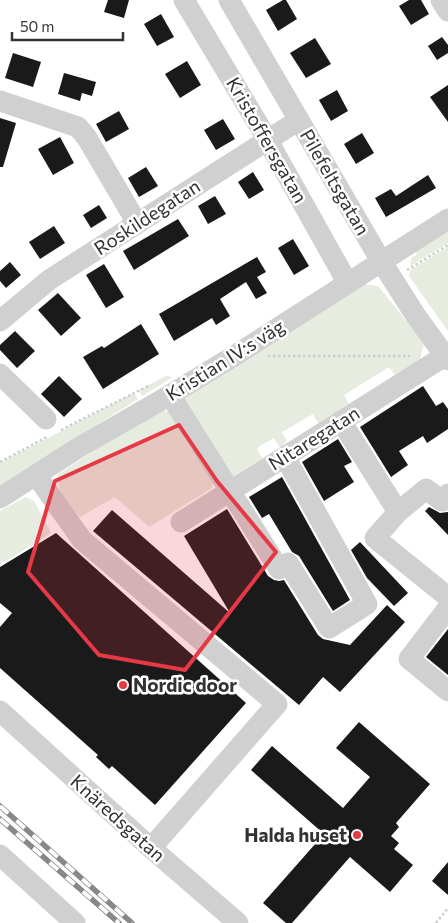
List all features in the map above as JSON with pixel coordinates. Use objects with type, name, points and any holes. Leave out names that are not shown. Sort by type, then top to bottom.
[{"type":"street","name":"Kristoffersgatan","points":[[184,0],[267,139],[347,282]]},
{"type":"street","name":"Pilefeltsgatan","points":[[228,0],[387,270],[416,316],[447,356]]},
{"type":"street","points":[[441,0],[448,11]]},
{"type":"street","points":[[0,101],[78,127],[87,138],[137,223]]},
{"type":"street","name":"Roskildegatan","points":[[0,321],[49,280],[299,120]]},
{"type":"street","name":"Kristian IV:s väg","points":[[0,498],[78,448],[163,388],[347,282],[387,270],[448,218]]},
{"type":"street","name":"Nitaregatan","points":[[181,522],[447,356]]},
{"type":"street","points":[[0,374],[46,419]]},
{"type":"street","points":[[163,388],[279,569],[288,562],[330,628],[367,604],[285,457]]},
{"type":"street","points":[[341,421],[398,512]]},
{"type":"street","points":[[36,475],[82,540],[277,704],[151,848]]},
{"type":"street","points":[[448,494],[442,501],[426,489],[398,512],[375,538],[448,606],[410,660],[448,691]]},
{"type":"street","name":"Knäredsgatan","points":[[0,711],[151,848],[238,923]]},
{"type":"street","points":[[0,855],[76,923]]},
{"type":"path","points":[[387,270],[448,245]]},
{"type":"path","points":[[262,356],[416,356]]},
{"type":"path","points":[[0,462],[163,388]]},
{"type":"path","points":[[436,923],[448,908]]},
{"type":"highlighted area","points":[[179,425],[217,481],[276,552],[185,670],[99,655],[28,572],[55,481]]},
{"type":"shaded area","points":[[448,230],[448,243],[410,266],[412,257],[417,255],[415,250]]},
{"type":"shaded area","points":[[448,247],[448,331],[409,276],[410,270]]},
{"type":"shaded area","points":[[363,284],[378,286],[424,343],[420,360],[395,375],[389,367],[344,395],[349,404],[318,423],[313,414],[282,432],[287,441],[280,448],[274,438],[258,447],[257,449],[262,458],[232,477],[183,399]]},
{"type":"shaded area","points":[[166,376],[173,377],[142,396],[139,390]]},
{"type":"shaded area","points":[[134,393],[138,399],[0,486],[0,463]]},
{"type":"shaded area","points":[[163,410],[170,412],[213,479],[212,488],[149,527],[115,497],[80,517],[61,492],[58,474],[154,413]]},
{"type":"shaded area","points":[[26,497],[34,501],[51,533],[0,565],[0,511]]},
{"type":"building","points":[[108,0],[129,0],[124,18],[104,12]]},
{"type":"building","points":[[286,0],[297,19],[278,31],[266,10]]},
{"type":"building","points":[[409,0],[421,0],[429,14],[411,25],[399,6]]},
{"type":"building","points":[[161,14],[174,37],[157,46],[144,24]]},
{"type":"building","points":[[442,37],[448,45],[448,53],[437,60],[428,46]]},
{"type":"building","points":[[315,38],[331,64],[306,78],[290,53]]},
{"type":"building","points":[[13,53],[41,62],[33,87],[5,78]]},
{"type":"building","points":[[187,61],[201,85],[180,98],[165,74]]},
{"type":"building","points":[[64,73],[96,82],[92,96],[82,93],[80,101],[58,94]]},
{"type":"building","points":[[448,85],[448,122],[430,97]]},
{"type":"building","points":[[337,90],[348,111],[331,121],[319,100]]},
{"type":"building","points":[[119,111],[129,129],[106,142],[96,124]]},
{"type":"building","points":[[0,118],[16,123],[3,167],[0,167]]},
{"type":"building","points":[[223,119],[235,139],[216,150],[204,130]]},
{"type":"building","points":[[362,133],[374,153],[356,164],[344,144]]},
{"type":"building","points":[[60,137],[74,163],[53,175],[38,149]]},
{"type":"building","points":[[146,167],[158,186],[139,197],[128,178]]},
{"type":"building","points":[[253,172],[264,190],[249,199],[238,182]]},
{"type":"building","points":[[428,175],[436,188],[386,217],[375,198],[391,189],[396,196]]},
{"type":"building","points":[[215,196],[226,214],[208,224],[198,206]]},
{"type":"building","points":[[99,205],[107,218],[91,228],[83,215]]},
{"type":"building","points":[[178,219],[189,236],[134,270],[123,251]]},
{"type":"building","points":[[54,226],[65,243],[40,259],[29,242]]},
{"type":"building","points":[[293,239],[309,266],[294,275],[278,248]]},
{"type":"building","points":[[257,257],[266,272],[257,277],[267,293],[256,299],[246,282],[220,299],[230,316],[216,325],[212,318],[174,341],[159,314]]},
{"type":"building","points":[[10,262],[21,275],[6,288],[0,281],[0,271]]},
{"type":"building","points":[[104,264],[124,297],[106,308],[86,275]]},
{"type":"building","points":[[58,293],[81,318],[61,336],[38,310]]},
{"type":"building","points":[[141,324],[159,354],[103,389],[83,357],[102,346],[104,348]]},
{"type":"building","points":[[15,331],[35,351],[17,368],[0,350],[0,345]]},
{"type":"building","points":[[59,376],[82,399],[64,417],[41,394]]},
{"type":"building","points":[[423,386],[436,406],[443,402],[448,409],[448,429],[427,443],[423,436],[399,451],[408,465],[391,477],[360,427]]},
{"type":"building","points":[[338,439],[352,462],[344,466],[354,482],[324,501],[302,462]]},
{"type":"building","points":[[282,477],[350,600],[333,611],[299,556],[292,552],[269,514],[262,518],[249,497]]},
{"type":"building","points":[[429,507],[440,513],[448,512],[448,535],[425,511]]},
{"type":"building","points":[[227,509],[268,576],[274,580],[284,580],[318,635],[323,639],[350,645],[387,605],[405,622],[340,692],[323,677],[299,705],[93,531],[112,510],[230,613],[184,536]]},
{"type":"building","name":"Nordic door","points":[[56,533],[246,703],[155,805],[112,766],[109,769],[96,757],[98,755],[0,668],[0,627],[12,613],[0,603],[0,567]]},
{"type":"building","points":[[360,542],[408,593],[394,606],[367,578],[351,550]]},
{"type":"building","points":[[448,629],[448,675],[426,657]]},
{"type":"building","name":"Halda huset","points":[[359,722],[430,784],[396,823],[399,827],[391,836],[399,843],[394,849],[413,865],[390,892],[350,857],[292,923],[286,923],[263,903],[324,834],[251,770],[272,746],[343,808],[370,777],[336,748]]},
{"type":"building","points":[[448,862],[448,895],[432,881]]},
{"type":"railway","points":[[0,806],[132,923]]},
{"type":"railway","points":[[0,819],[119,923]]},
{"type":"place","name":"Nordic door","points":[[123,685]]},
{"type":"place","name":"Halda huset","points":[[357,835]]}]
